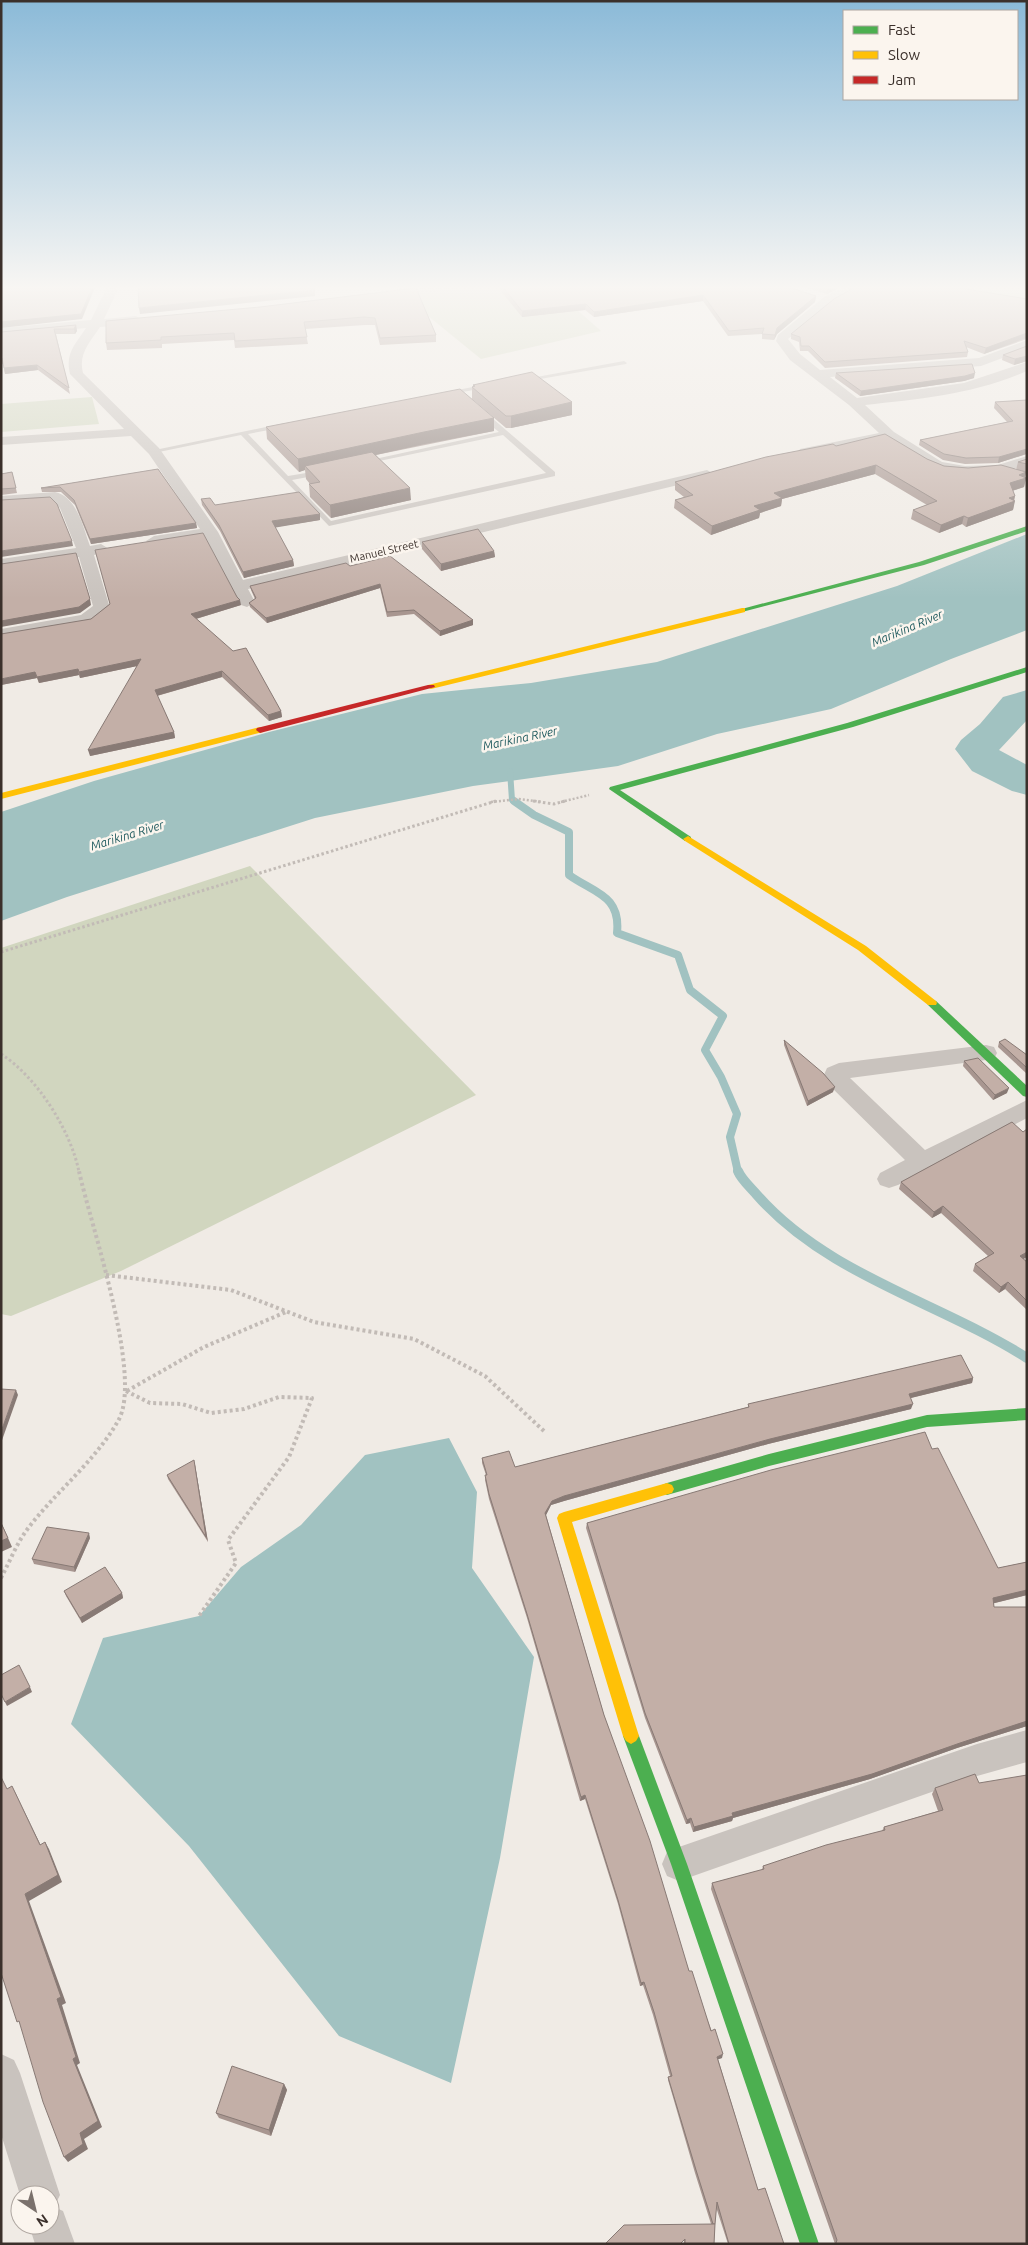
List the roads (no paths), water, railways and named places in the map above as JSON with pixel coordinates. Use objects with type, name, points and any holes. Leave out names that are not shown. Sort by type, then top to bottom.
[{"type":"street","points":[[92,390],[154,451],[210,532],[247,602]]},
{"type":"street","points":[[838,390],[889,435],[938,466],[965,470],[999,469],[1027,460]]},
{"type":"street","points":[[854,402],[946,390]]},
{"type":"street","points":[[1,441],[134,432]]},
{"type":"street","points":[[794,454],[889,435]]},
{"type":"street","name":"Manuel Street","points":[[239,586],[717,472]]},
{"type":"street","points":[[1,500],[55,496],[66,506],[85,552],[102,608],[86,619],[1,634]]},
{"type":"street","points":[[1,796],[336,710],[894,573],[980,546],[1027,528]]},
{"type":"street","points":[[143,543],[210,532]]},
{"type":"street","points":[[1,564],[114,547]]},
{"type":"street","points":[[1027,668],[850,725],[613,789],[684,837],[811,914],[864,950],[940,1012],[986,1053],[1027,1094]]},
{"type":"street","points":[[921,1161],[835,1077],[835,1074],[838,1071],[986,1053]]},
{"type":"street","points":[[889,1179],[1027,1108]]},
{"type":"street","points":[[810,2244],[679,1864],[624,1719],[564,1518],[769,1460],[927,1422],[1027,1414]]},
{"type":"street","points":[[679,1864],[977,1760],[1027,1746]]},
{"type":"street","points":[[2,2080],[37,2185]]},
{"type":"lane","points":[[436,395],[463,390]]},
{"type":"lane","points":[[455,391],[462,397]]},
{"type":"lane","points":[[243,433],[329,524],[552,474],[476,409]]},
{"type":"lane","points":[[154,451],[291,424]]},
{"type":"lane","points":[[353,465],[504,433]]},
{"type":"lane","points":[[286,479],[334,469]]},
{"type":"lane","points":[[999,469],[1018,475]]},
{"type":"water","name":"Marikina River","points":[[1027,534],[1027,630],[951,659],[831,709],[717,734],[618,766],[473,786],[315,818],[67,897],[1,921],[1,812],[94,781],[269,732],[422,694],[531,683],[657,662],[897,586]]},
{"type":"water","points":[[449,1438],[477,1492],[472,1568],[534,1657],[500,1858],[451,2083],[339,2036],[189,1846],[71,1724],[103,1638],[199,1616],[241,1567],[301,1525],[365,1455]]},
{"type":"waterway","points":[[1027,702],[1017,706],[995,733],[976,749],[987,762],[1027,782]]},
{"type":"waterway","points":[[510,771],[512,800],[515,802]]},
{"type":"waterway","points":[[514,801],[534,815],[569,832],[569,875],[604,896],[610,903],[615,910],[617,933],[678,955],[690,990],[723,1016],[705,1050],[721,1077],[737,1114],[730,1137],[738,1172]]},
{"type":"waterway","points":[[738,1171],[757,1195],[785,1223],[816,1246],[850,1267],[958,1320],[1027,1358]]}]
